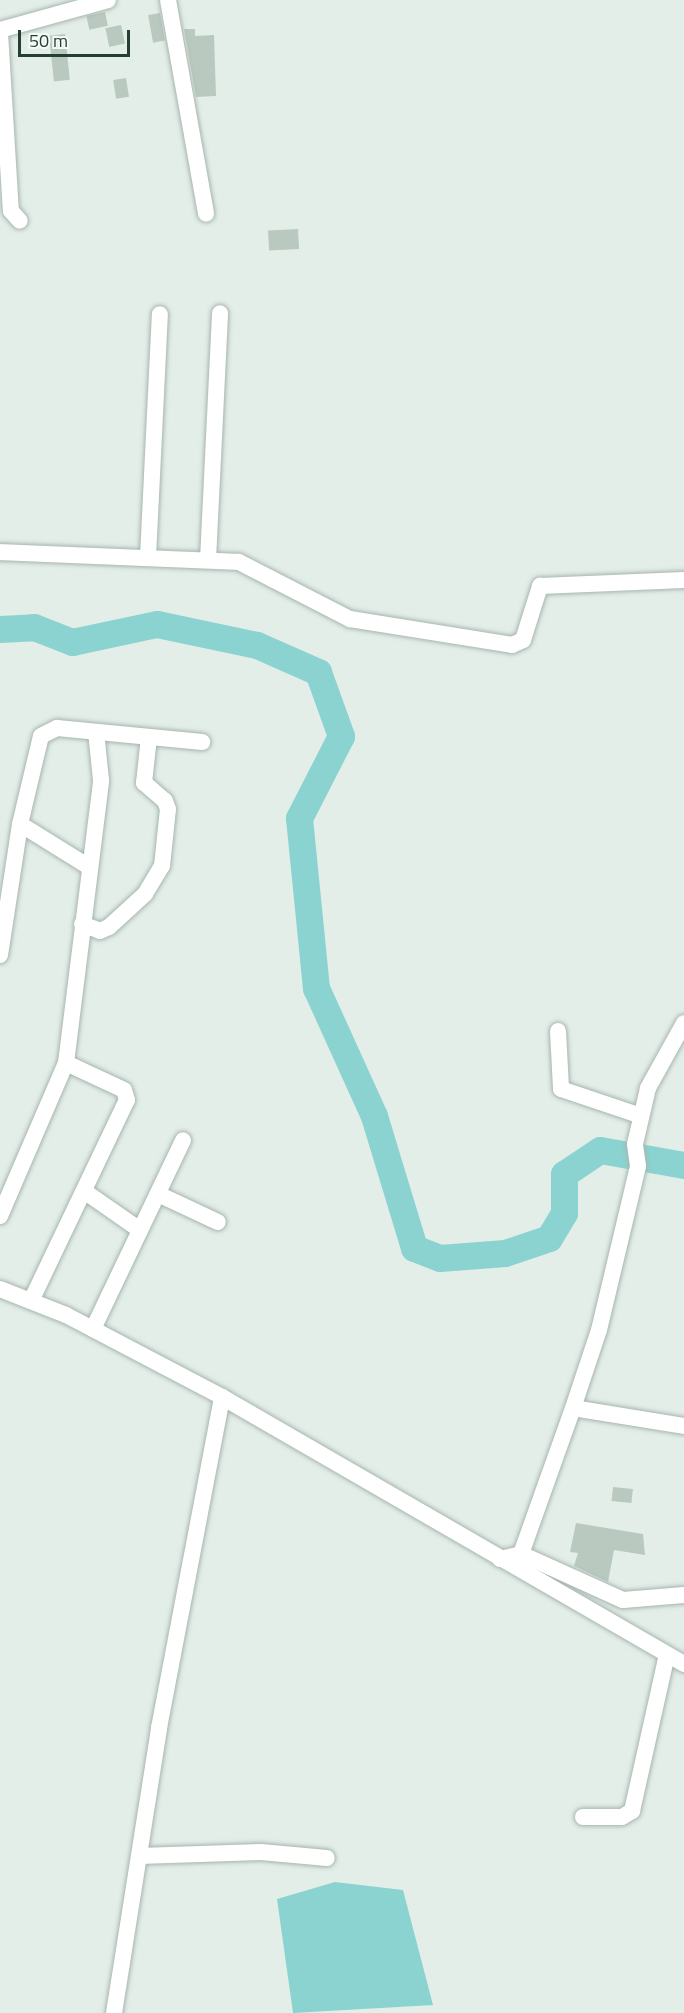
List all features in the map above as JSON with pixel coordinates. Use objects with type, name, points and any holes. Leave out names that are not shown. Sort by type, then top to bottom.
[{"type":"street","points":[[10,214],[0,31],[108,0]]},
{"type":"street","points":[[168,0],[206,214]]},
{"type":"street","points":[[208,560],[220,313]]},
{"type":"street","points":[[147,557],[160,314]]},
{"type":"street","points":[[0,552],[147,557],[248,564],[350,619],[512,645],[523,640],[540,586],[684,580]]},
{"type":"street","points":[[0,955],[20,824],[41,736],[57,728],[202,742]]},
{"type":"street","points":[[0,1216],[66,1063],[101,780],[96,732]]},
{"type":"street","points":[[82,924],[100,931],[109,927],[145,894],[162,866],[168,809],[165,801],[144,783],[150,737]]},
{"type":"street","points":[[20,824],[89,867]]},
{"type":"street","points":[[521,1554],[599,1330],[638,1166],[635,1143],[641,1116],[656,1071],[684,1023]]},
{"type":"street","points":[[558,1031],[561,1089],[641,1116]]},
{"type":"street","points":[[31,1301],[128,1097],[124,1090],[66,1063]]},
{"type":"street","points":[[93,1329],[183,1140]]},
{"type":"street","points":[[84,1191],[141,1230]]},
{"type":"street","points":[[158,1194],[218,1222]]},
{"type":"street","points":[[0,1289],[93,1329],[222,1397],[684,1664]]},
{"type":"street","points":[[114,2013],[139,1856],[222,1397]]},
{"type":"street","points":[[573,1408],[684,1426]]},
{"type":"street","points":[[500,1559],[521,1554],[623,1600],[684,1595]]},
{"type":"street","points":[[583,1817],[622,1817],[632,1811],[667,1655]]},
{"type":"street","points":[[139,1856],[261,1852],[327,1858]]},
{"type":"water","points":[[335,1882],[403,1890],[433,2005],[293,2013],[277,1899]]},
{"type":"building","points":[[105,12],[108,26],[89,30],[86,16]]},
{"type":"building","points":[[160,13],[165,41],[153,43],[148,15]]},
{"type":"building","points":[[121,25],[125,44],[109,47],[105,28]]},
{"type":"building","points":[[184,29],[195,29],[195,36],[214,35],[216,96],[196,97]]},
{"type":"building","points":[[65,34],[70,80],[54,81],[49,36]]},
{"type":"building","points":[[126,78],[129,97],[116,99],[113,80]]},
{"type":"building","points":[[298,229],[299,249],[269,251],[268,231]]},
{"type":"building","points":[[613,1487],[633,1489],[631,1503],[612,1501]]},
{"type":"building","points":[[576,1523],[643,1534],[645,1555],[614,1550],[608,1582],[574,1566],[578,1553],[570,1552]]},
{"type":"waterway","points":[[0,629],[34,627],[72,642],[157,624],[257,645],[318,672],[341,736],[299,818],[316,988],[374,1116],[414,1248],[440,1258],[505,1253],[549,1238],[564,1213],[564,1174],[600,1150],[684,1165]]}]
